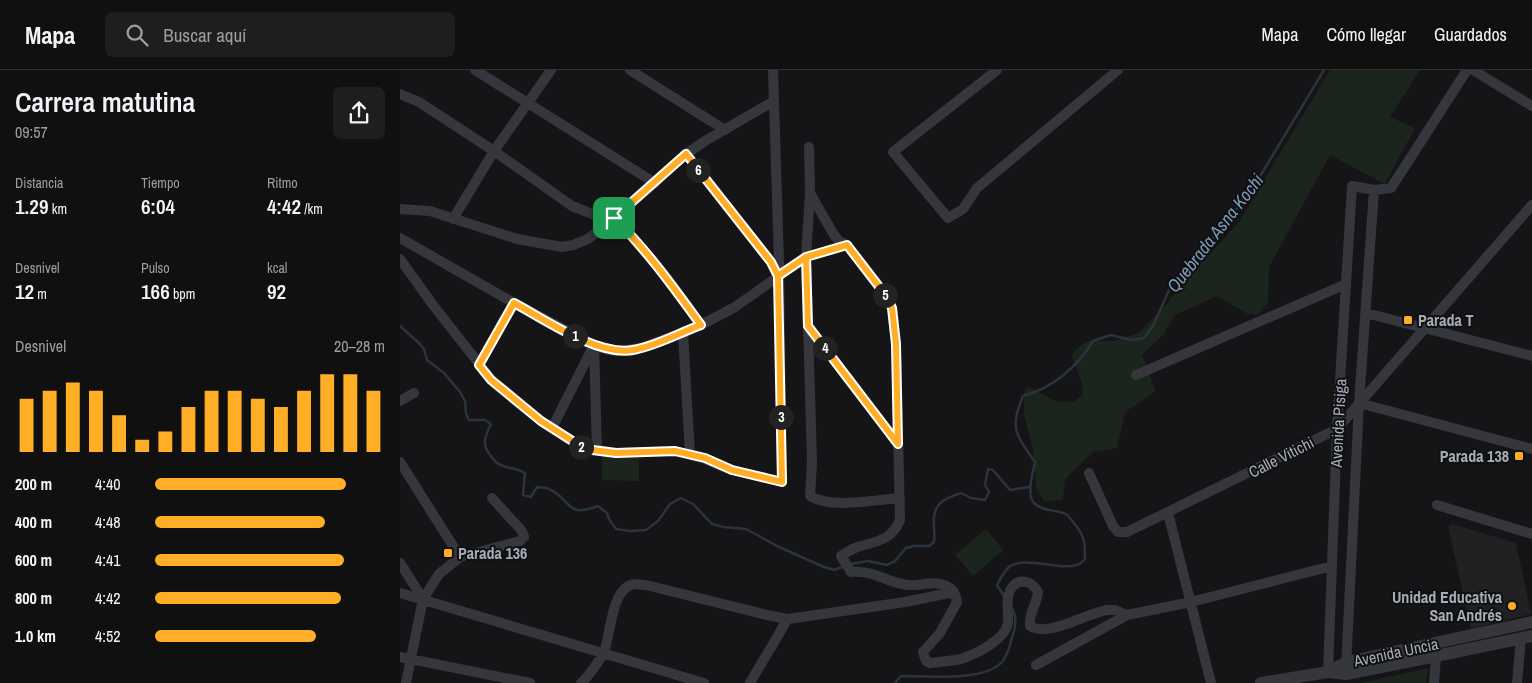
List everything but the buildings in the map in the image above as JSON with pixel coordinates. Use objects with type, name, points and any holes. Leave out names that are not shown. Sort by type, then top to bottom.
[{"type":"street","points":[[475,70],[655,183]]},
{"type":"street","points":[[453,219],[494,151],[551,70]]},
{"type":"street","points":[[630,70],[725,130]]},
{"type":"street","points":[[400,258],[491,380],[541,421],[585,449],[616,453],[669,450],[705,458],[732,470],[782,482],[773,70]]},
{"type":"street","points":[[996,70],[893,152],[948,218],[963,208],[977,188],[1118,70]]},
{"type":"street","name":"Avenida Pisiga","points":[[1328,677],[1337,429],[1352,186],[1374,190],[1391,188],[1467,70]]},
{"type":"street","points":[[1473,70],[1532,106]]},
{"type":"street","points":[[400,94],[419,102],[494,151],[572,206],[600,217],[614,218],[625,228],[667,278],[701,325]]},
{"type":"street","points":[[400,209],[430,210],[517,239],[562,247],[573,246],[588,239],[614,218],[686,154],[774,101]]},
{"type":"street","points":[[810,147],[810,193],[806,257],[812,462],[810,496],[816,500],[834,503],[900,498]]},
{"type":"street","points":[[686,154],[771,262],[778,276]]},
{"type":"street","name":"Avenida Pisiga","points":[[1346,673],[1359,403],[1374,190]]},
{"type":"street","points":[[810,193],[834,235],[839,241],[847,245],[887,297],[892,308],[896,344],[900,520],[897,528],[891,535],[882,540],[852,548],[841,556],[851,572],[870,572],[907,584],[934,583],[949,587],[954,592],[957,602],[940,633],[923,652],[926,661],[941,662],[962,658],[998,640],[1007,629],[1009,593],[1012,587],[1024,581],[1030,583],[1038,592],[1029,620],[1030,626],[1034,629],[1043,630],[1107,610],[1115,610],[1128,615]]},
{"type":"street","name":"Calle Vitichi","points":[[1089,473],[1113,526],[1118,532],[1128,532],[1337,429],[1532,205]]},
{"type":"street","points":[[400,238],[514,303],[594,345],[609,350],[634,350],[701,325],[735,307],[806,257],[847,245]]},
{"type":"street","points":[[1136,375],[1346,284]]},
{"type":"street","points":[[479,365],[514,303]]},
{"type":"street","points":[[1366,313],[1532,356]]},
{"type":"street","points":[[808,326],[898,444]]},
{"type":"street","points":[[683,332],[690,455]]},
{"type":"street","points":[[552,428],[594,345]]},
{"type":"street","points":[[594,345],[597,451]]},
{"type":"street","points":[[400,401],[414,393]]},
{"type":"street","points":[[1359,403],[1532,449]]},
{"type":"street","points":[[400,462],[460,557]]},
{"type":"street","points":[[406,683],[423,599],[439,574],[460,557],[520,541],[524,537],[522,531],[492,498]]},
{"type":"street","points":[[1437,505],[1532,534]]},
{"type":"street","points":[[1168,513],[1211,683]]},
{"type":"street","points":[[400,563],[423,599]]},
{"type":"street","points":[[1036,665],[1075,642],[1128,615],[1191,602],[1332,566]]},
{"type":"street","points":[[581,683],[604,652],[621,592],[635,584],[646,585],[767,616],[787,618],[905,602],[954,592]]},
{"type":"street","points":[[400,593],[604,652],[698,682]]},
{"type":"street","points":[[750,683],[762,660],[778,638],[787,618]]},
{"type":"street","name":"Avenida Uncia","points":[[1261,683],[1328,677],[1346,673],[1532,622]]},
{"type":"street","points":[[1346,673],[1526,637],[1517,683]]},
{"type":"street","points":[[1434,683],[1436,656]]},
{"type":"street","points":[[400,657],[530,683]]},
{"type":"shaded area","points":[[1330,70],[1420,70],[1390,117],[1415,128],[1385,184],[1330,155],[1269,267],[1268,303],[1258,314],[1248,314],[1217,296],[1175,315],[1163,335],[1142,355],[1156,391],[1125,412],[1117,448],[1093,452],[1065,479],[1063,499],[1045,502],[1036,488],[1033,450],[1024,414],[1024,392],[1029,387],[1055,401],[1073,402],[1083,394],[1079,374],[1072,359],[1075,351],[1088,341],[1114,341],[1139,333],[1167,304],[1191,269],[1210,254],[1239,222]]},
{"type":"shaded area","points":[[602,456],[639,458],[639,481],[602,480]]},
{"type":"shaded area","points":[[1453,524],[1516,543],[1531,614],[1471,629],[1448,526]]},
{"type":"shaded area","points":[[986,529],[1003,550],[973,576],[955,555]]},
{"type":"shaded area","points":[[1428,668],[1426,683],[1361,683]]},
{"type":"waterway","name":"Quebrada Asna Kochi","points":[[1004,596],[997,585],[1010,566],[1017,563],[1073,566],[1080,564],[1085,559],[1082,536],[1069,516],[1038,506],[1030,495],[1035,462],[1019,438],[1016,424],[1016,416],[1023,396],[1044,388],[1072,368],[1093,341],[1111,335],[1131,340],[1144,338],[1153,326],[1174,279],[1204,251],[1256,183],[1324,70]]},
{"type":"waterway","points":[[400,326],[424,349],[427,360],[444,373],[460,392],[465,401],[466,414],[469,420],[485,420],[491,424],[486,436],[486,448],[497,463],[525,473],[523,495],[531,497],[537,487],[548,488],[574,509],[580,510],[598,506],[607,513],[616,529],[629,531],[646,530],[658,521],[670,504],[681,498],[693,504],[712,524],[746,529],[777,546],[824,567],[834,570],[845,566]]},
{"type":"waterway","points":[[850,564],[868,561],[887,565],[895,561],[906,548],[929,546],[934,542],[934,519],[937,507],[944,500],[961,493],[971,498],[985,500],[989,492],[985,485],[988,469],[993,470],[1010,490],[1030,487]]},
{"type":"waterway","name":"Quebrada Asna Kochi","points":[[895,683],[901,676],[939,677],[969,675],[982,673],[994,668],[1002,662],[1010,646],[1015,624],[1012,608]]},
{"type":"place","name":"Parada T","points":[[1408,320]]},
{"type":"place","name":"Parada 138","points":[[1519,456]]},
{"type":"place","name":"Parada 136","points":[[448,553]]},
{"type":"place","name":"Unidad Educativa San Andrés","points":[[1512,606]]},
{"type":"route","points":[[614,218],[625,228],[667,278],[701,325],[634,350],[609,350],[594,345],[514,303],[479,365],[491,380],[541,421],[585,449],[616,453],[675,451],[705,458],[732,470],[772,478],[782,482],[778,276],[806,257],[808,326],[898,444],[896,344],[892,308],[887,297],[847,245],[806,257],[796,264],[778,276],[771,262],[686,154],[614,218]]}]
